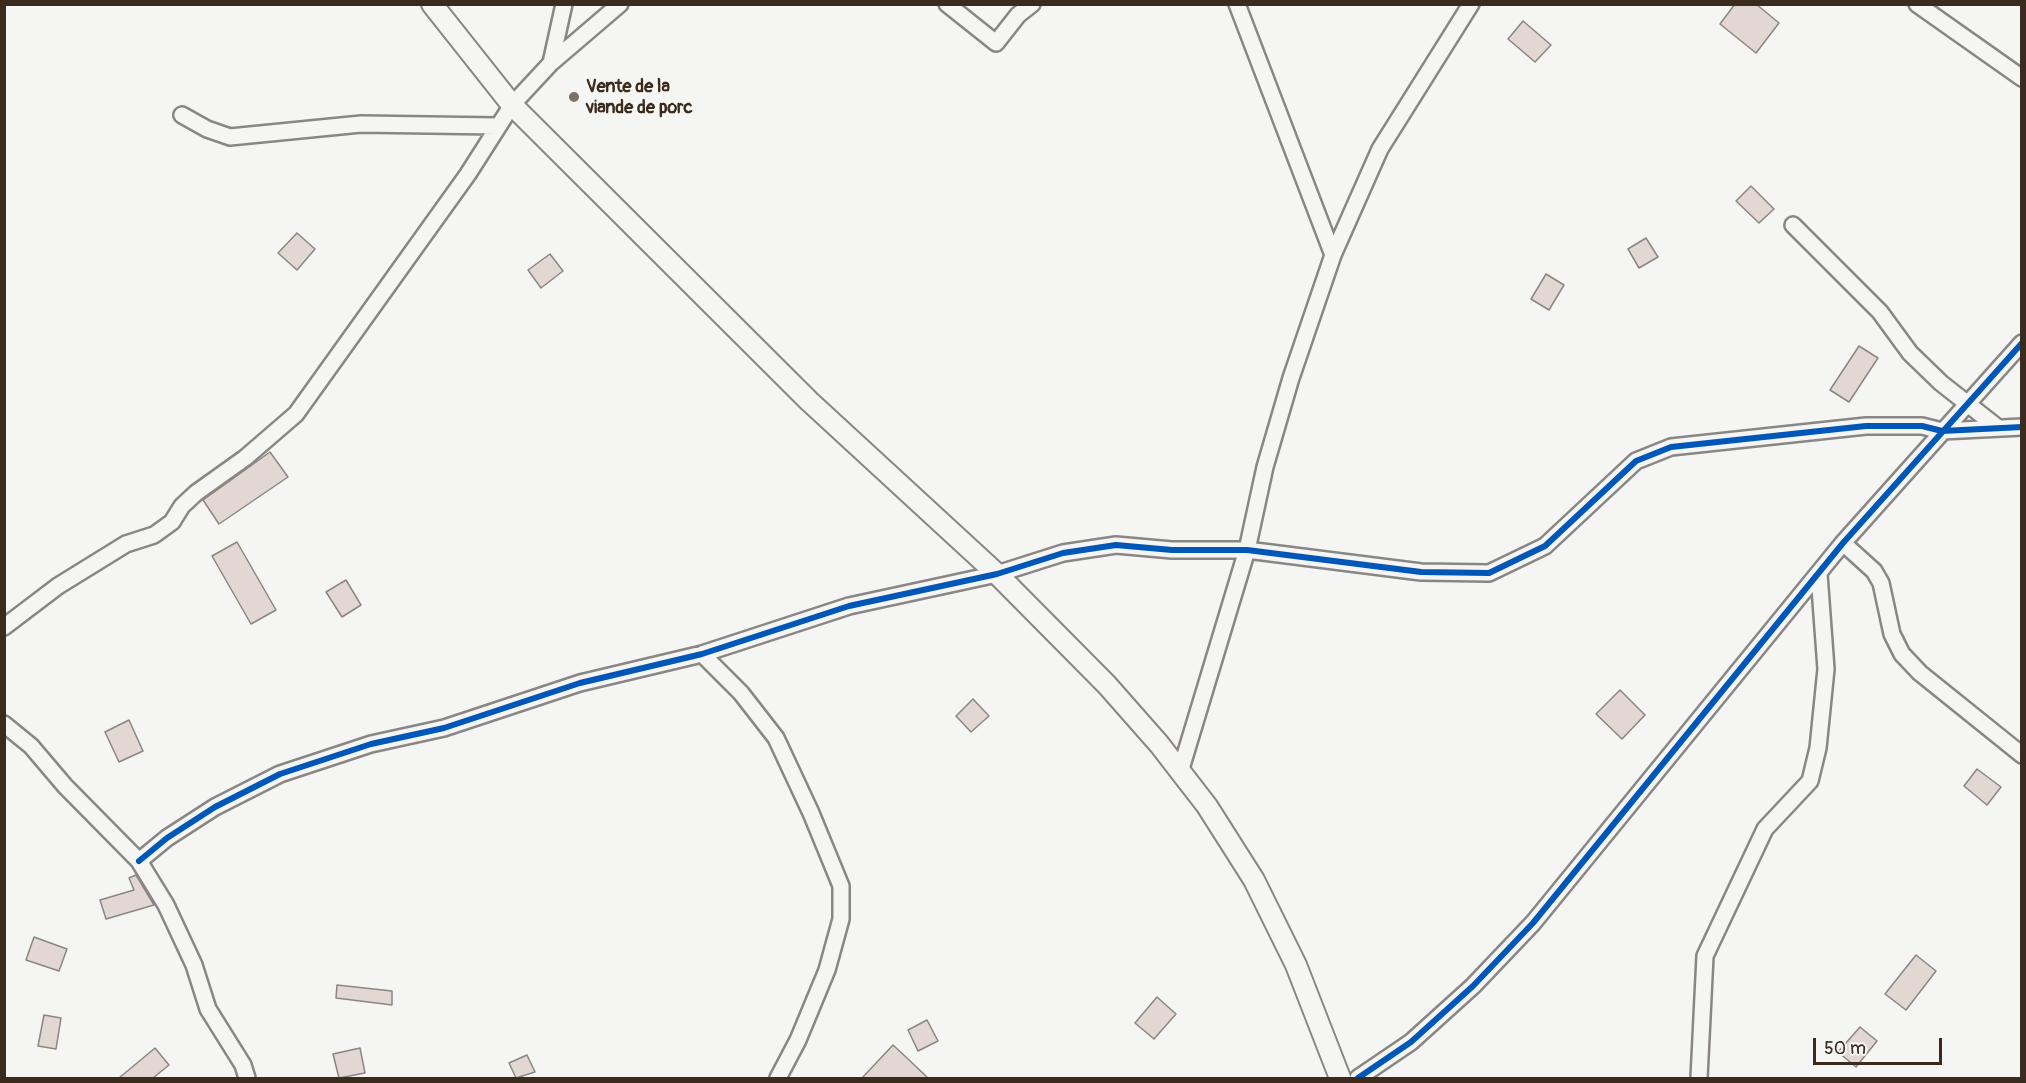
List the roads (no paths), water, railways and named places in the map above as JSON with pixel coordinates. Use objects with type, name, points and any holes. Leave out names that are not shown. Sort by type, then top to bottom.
[{"type":"main road","points":[[432,4],[512,105],[809,401],[998,573],[1107,685],[1207,806],[1254,880],[1296,964],[1340,1078]]},
{"type":"street","points":[[551,63],[564,4]]},
{"type":"street","points":[[4,627],[58,586],[126,544],[154,535],[172,522],[182,506],[196,493],[245,458],[296,414],[468,174],[512,105],[551,63],[620,4]]},
{"type":"street","points":[[946,4],[996,43],[1018,15],[1032,4]]},
{"type":"street","points":[[1237,4],[1333,255]]},
{"type":"street","points":[[1180,772],[1247,550],[1265,467],[1284,400],[1333,255],[1380,149],[1471,4]]},
{"type":"street","points":[[1917,4],[2022,78]]},
{"type":"street","points":[[182,115],[207,129],[230,137],[361,124],[497,126]]},
{"type":"street","points":[[1793,225],[1880,312],[1910,353],[1997,427]]},
{"type":"street","points":[[1358,1078],[1411,1042],[1473,986],[1533,923],[1844,543],[2022,343]]},
{"type":"street","points":[[139,861],[167,838],[215,807],[280,774],[371,744],[444,728],[580,683],[702,654],[849,606],[998,573],[1063,553],[1116,545],[1172,550],[1247,550],[1421,572],[1489,573],[1545,546],[1636,461],[1671,447],[1866,426],[1922,426],[1942,431],[2022,427]]},
{"type":"street","points":[[1844,543],[1874,571],[1881,584],[1892,634],[1902,654],[1920,673],[2019,752],[2022,735]]},
{"type":"street","points":[[1700,1078],[1705,956],[1765,829],[1810,781],[1818,748],[1826,669],[1819,574]]},
{"type":"street","points":[[702,654],[741,693],[776,738],[811,813],[840,886],[841,919],[827,970],[798,1040],[778,1078]]},
{"type":"street","points":[[4,724],[32,746],[65,786],[139,861],[166,906],[194,965],[208,1010],[243,1065],[247,1078]]},
{"type":"place","name":"Vente de la viande de porc","points":[[574,97]]}]
